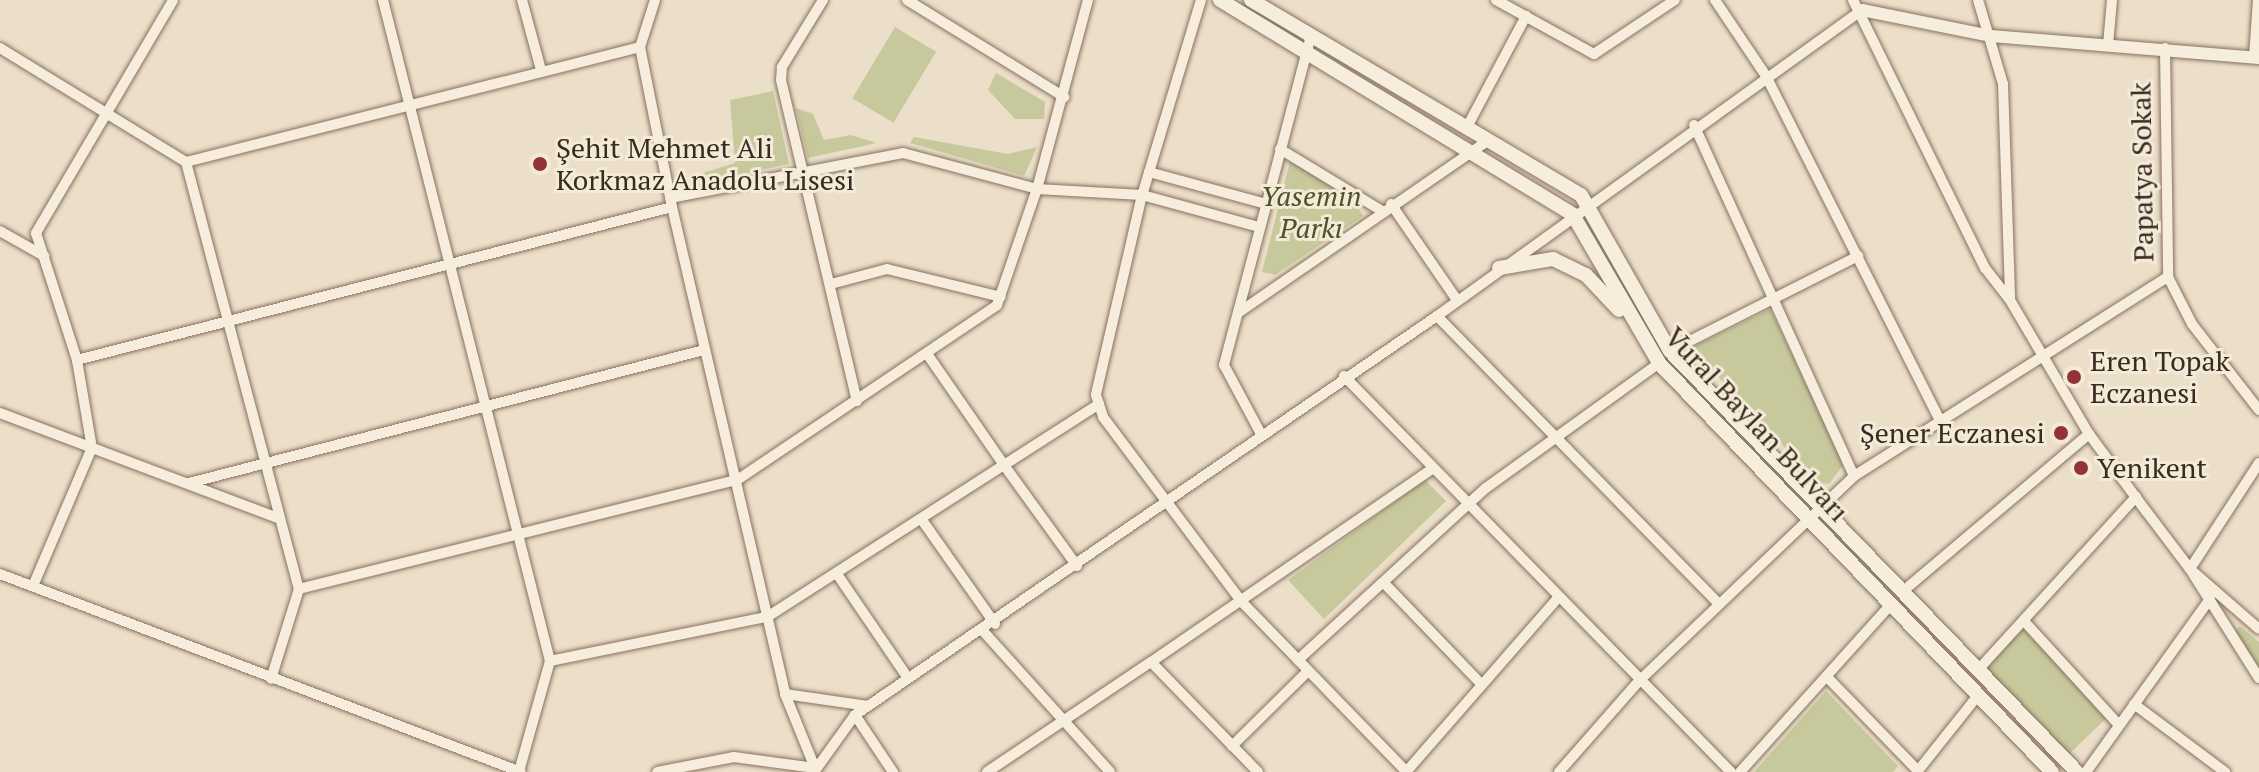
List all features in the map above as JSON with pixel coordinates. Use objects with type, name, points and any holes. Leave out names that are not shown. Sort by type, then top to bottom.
[{"type":"main road","name":"Vural Baylan Bulvarı","points":[[1222,0],[1573,215],[1633,326],[1659,363],[1808,517],[1977,671],[2077,772]]},
{"type":"main road","name":"Vural Baylan Bulvarı","points":[[1251,0],[1489,140],[1590,204],[1670,351],[1819,505],[1979,694],[2052,772]]},
{"type":"main road","points":[[1499,268],[1553,259],[1570,265],[1633,326]]},
{"type":"street","points":[[33,586],[92,448],[77,360],[36,233],[173,0]]},
{"type":"street","points":[[0,574],[520,772],[550,661],[521,529],[487,408],[413,104],[383,0]]},
{"type":"street","points":[[522,0],[541,70]]},
{"type":"street","points":[[655,0],[640,47],[671,203],[785,694],[814,770]]},
{"type":"street","points":[[823,0],[782,67],[801,169],[857,401]]},
{"type":"street","points":[[907,0],[1064,97]]},
{"type":"street","points":[[299,589],[521,529],[737,480],[927,354],[1001,297],[1064,97],[1088,0]]},
{"type":"street","points":[[1201,0],[1142,195],[1096,377],[1099,404],[1168,504],[1242,602],[1407,772],[1558,598]]},
{"type":"street","points":[[1496,0],[1594,54],[1657,5],[1675,0]]},
{"type":"street","points":[[1715,0],[1766,76],[1939,419]]},
{"type":"street","points":[[1978,0],[2003,84],[2010,300]]},
{"type":"street","points":[[2108,45],[2112,0]]},
{"type":"street","points":[[1857,5],[1991,36],[2165,48],[2256,58],[2258,0]]},
{"type":"street","points":[[814,770],[855,715],[908,678],[984,632],[1344,376],[1437,316],[1694,125],[1766,76],[1857,5]]},
{"type":"street","points":[[1857,5],[1985,268],[2010,300],[2089,434],[2190,569],[2259,678]]},
{"type":"street","points":[[1467,127],[1526,16]]},
{"type":"street","points":[[1261,434],[1225,376],[1259,227],[1311,35]]},
{"type":"street","points":[[186,162],[640,47]]},
{"type":"street","points":[[0,48],[186,162],[299,589],[271,679]]},
{"type":"street","name":"Papatya Sokak","points":[[2165,48],[2161,198],[2168,277],[2192,324],[2259,410]]},
{"type":"street","points":[[1694,125],[1770,298],[1854,476]]},
{"type":"street","points":[[1238,313],[1489,140]]},
{"type":"street","points":[[1280,149],[1387,208],[1457,300]]},
{"type":"street","points":[[77,360],[452,265],[801,169],[903,153],[1037,189],[1142,195],[1259,227]]},
{"type":"street","points":[[1149,172],[1266,204]]},
{"type":"street","points":[[0,231],[44,256]]},
{"type":"street","points":[[1670,351],[1858,256]]},
{"type":"street","points":[[831,284],[887,269],[1001,297]]},
{"type":"street","points":[[1559,772],[1639,681],[1819,505],[1854,476],[1939,419],[2168,277]]},
{"type":"street","points":[[1437,316],[1554,440],[1718,603]]},
{"type":"street","points":[[189,483],[704,350]]},
{"type":"street","points":[[927,354],[1077,566]]},
{"type":"street","points":[[1298,660],[1467,505],[1659,363]]},
{"type":"street","points":[[1344,376],[1731,772]]},
{"type":"street","points":[[550,661],[767,617],[1099,404]]},
{"type":"street","points":[[0,413],[280,519]]},
{"type":"street","points":[[1740,772],[1897,598],[2089,434]]},
{"type":"street","points":[[2190,569],[2259,463]]},
{"type":"street","points":[[987,772],[1242,602],[1432,469]]},
{"type":"street","points":[[1977,671],[2136,497]]},
{"type":"street","points":[[922,520],[995,624]]},
{"type":"street","points":[[2190,569],[2259,629]]},
{"type":"street","points":[[837,574],[908,678]]},
{"type":"street","points":[[1384,583],[1482,685]]},
{"type":"street","points":[[2086,772],[2210,599]]},
{"type":"street","points":[[2024,621],[2119,725]]},
{"type":"street","points":[[984,632],[1060,721],[1110,772]]},
{"type":"street","points":[[1151,662],[1258,772]]},
{"type":"street","points":[[1232,746],[1308,671]]},
{"type":"street","points":[[1827,677],[1917,772],[1979,694]]},
{"type":"street","points":[[785,694],[868,706]]},
{"type":"street","points":[[2134,704],[2225,772]]},
{"type":"street","points":[[855,715],[893,772]]},
{"type":"street","points":[[657,772],[734,757],[814,770]]},
{"type":"green space","points":[[895,27],[936,52],[893,123],[852,98]]},
{"type":"green space","points":[[996,73],[1045,102],[1044,119],[1015,119],[988,90]]},
{"type":"green space","points":[[773,91],[789,164],[691,185],[690,177],[735,163],[730,100]]},
{"type":"green space","points":[[796,108],[813,114],[824,140],[851,135],[877,143],[808,158]]},
{"type":"green space","points":[[914,137],[1008,154],[1037,147],[1024,176],[910,143]]},
{"type":"green space","name":"Yasemin Parkı","points":[[1290,161],[1354,201],[1363,216],[1275,275],[1262,272]]},
{"type":"green space","points":[[1770,309],[1844,464],[1829,484],[1818,483],[1691,348]]},
{"type":"green space","points":[[1425,480],[1446,501],[1324,619],[1288,580]]},
{"type":"green space","points":[[2240,626],[2259,642],[2259,667],[2234,632]]},
{"type":"green space","points":[[2023,629],[2108,717],[2069,754],[1984,667]]},
{"type":"green space","points":[[1826,691],[1898,766],[1893,772],[1754,772]]},
{"type":"place","name":"Şehit Mehmet Ali Korkmaz Anadolu Lisesi","points":[[540,164]]},
{"type":"place","name":"Eren Topak Eczanesi","points":[[2074,377]]},
{"type":"place","name":"Şener Eczanesi","points":[[2061,433]]},
{"type":"place","name":"Yenikent","points":[[2081,468]]}]
